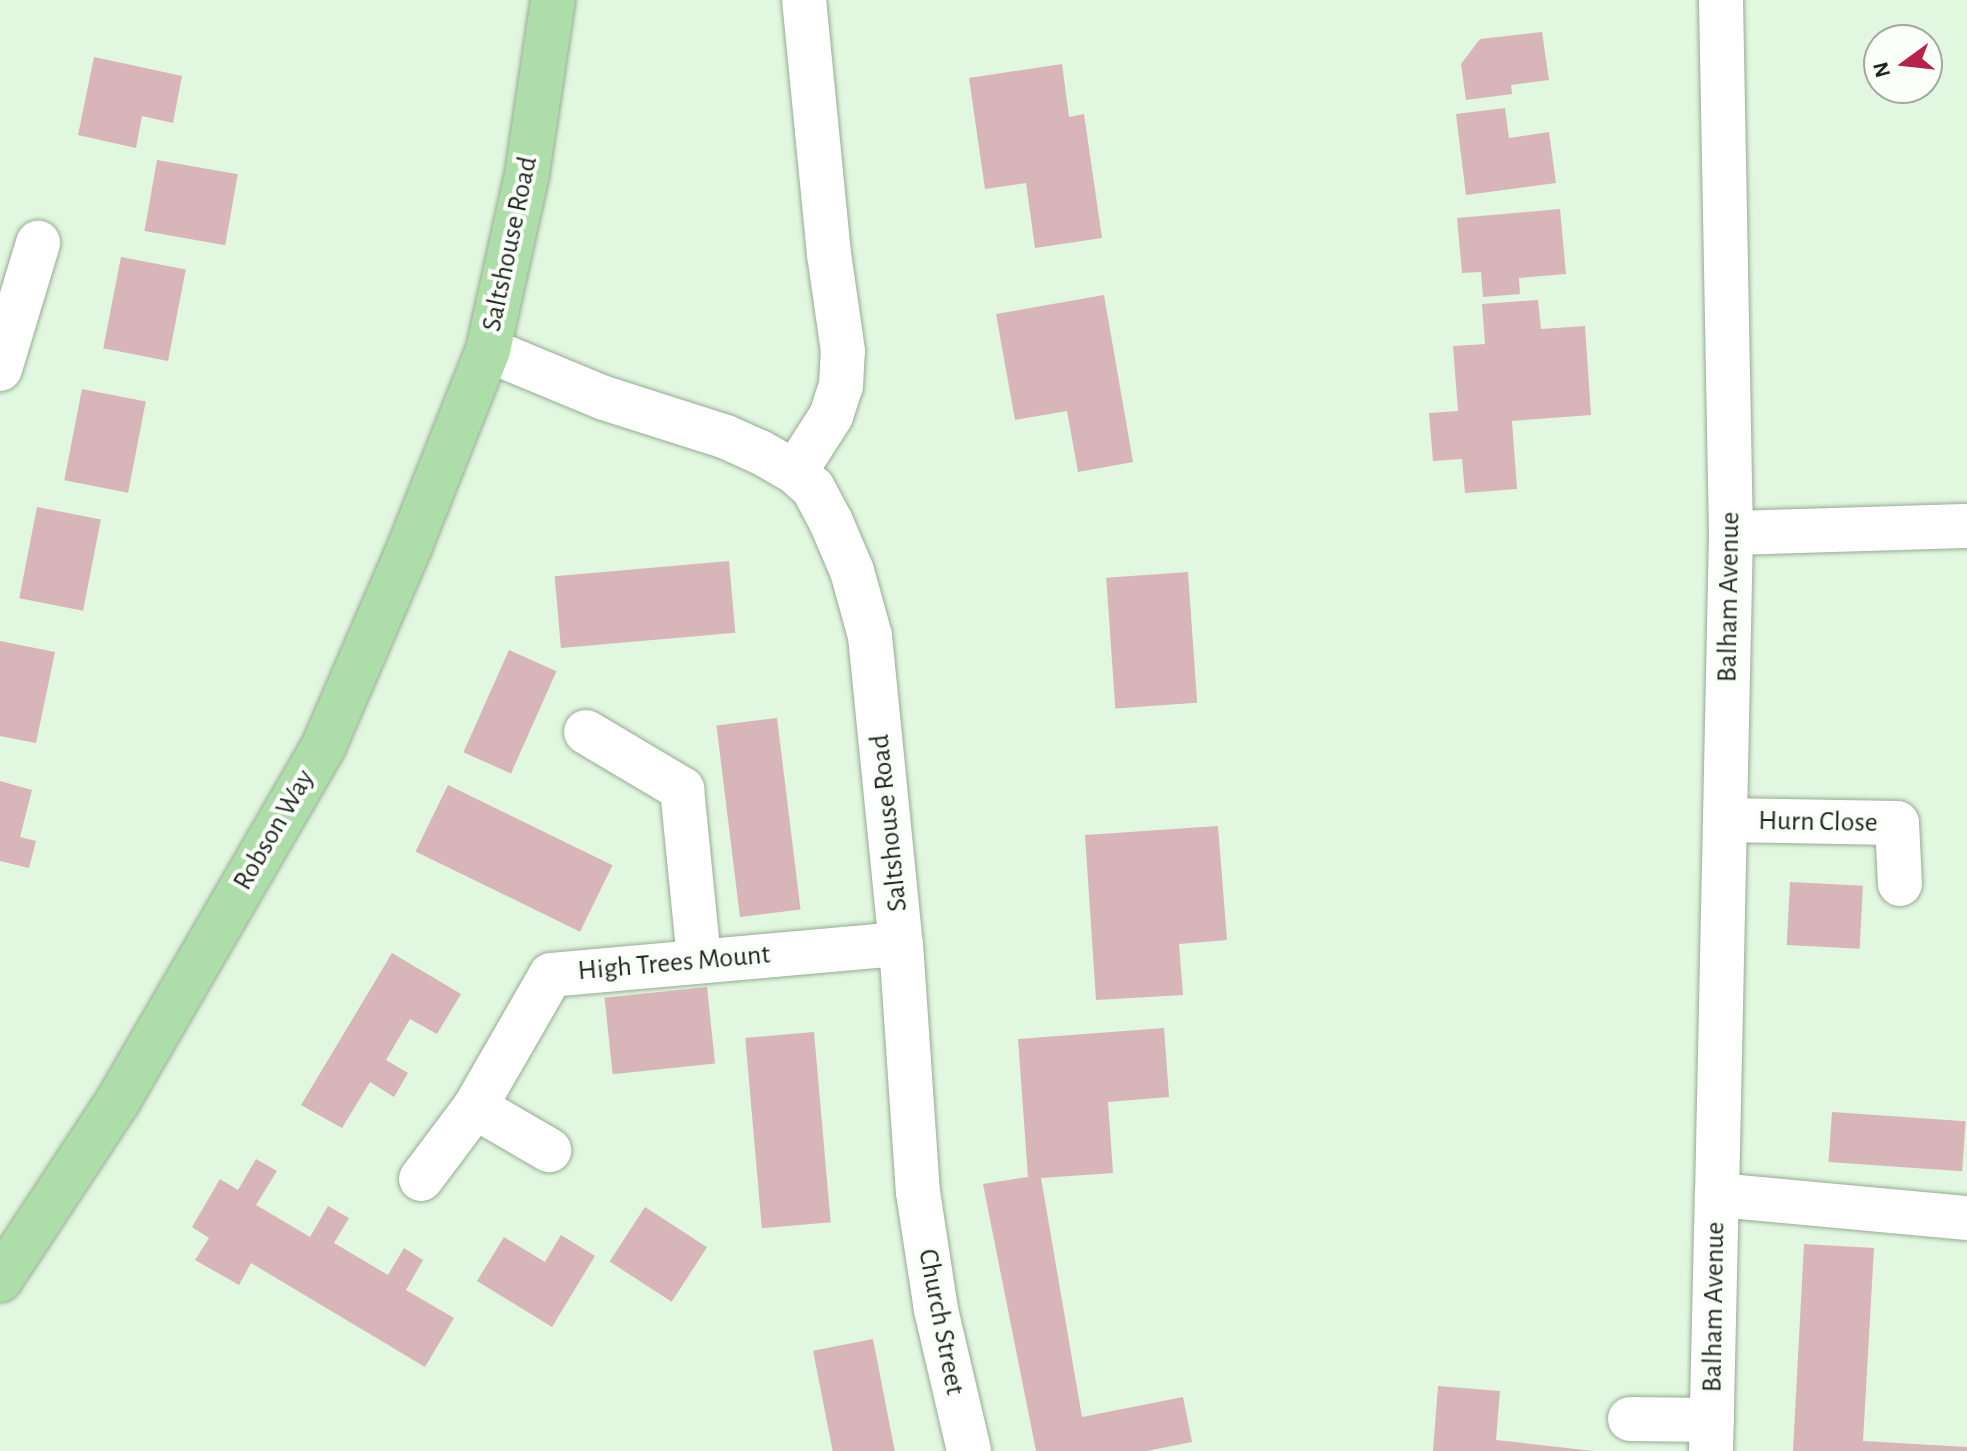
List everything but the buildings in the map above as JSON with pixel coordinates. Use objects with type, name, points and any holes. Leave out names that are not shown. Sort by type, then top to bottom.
[{"type":"main road","name":"Saltshouse Road","points":[[488,350],[527,174],[547,1]]},
{"type":"main road","name":"Robson Way","points":[[0,1280],[118,1101],[324,745],[410,546],[488,350]]},
{"type":"street","points":[[795,472],[831,416],[841,386],[843,351],[829,254],[804,0]]},
{"type":"street","name":"Balham Avenue","points":[[1630,1419],[1711,1436],[1731,533],[1721,0]]},
{"type":"street","points":[[0,369],[10,297],[38,243]]},
{"type":"street","name":"Saltshouse Road","points":[[488,350],[604,398],[726,437],[795,472],[813,488],[831,522],[852,571],[870,636],[901,944],[918,1192]]},
{"type":"street","points":[[1731,533],[1967,526]]},
{"type":"street","points":[[586,732],[682,789],[699,960]]},
{"type":"street","name":"Hurn Close","points":[[1725,820],[1897,823],[1900,884]]},
{"type":"street","name":"High Trees Mount","points":[[421,1179],[475,1107],[551,975],[901,944]]},
{"type":"street","points":[[475,1107],[549,1150]]},
{"type":"street","name":"Church Street","points":[[918,1192],[938,1322],[969,1451]]},
{"type":"street","name":"Balham Avenue","points":[[1717,1195],[1967,1218]]}]
